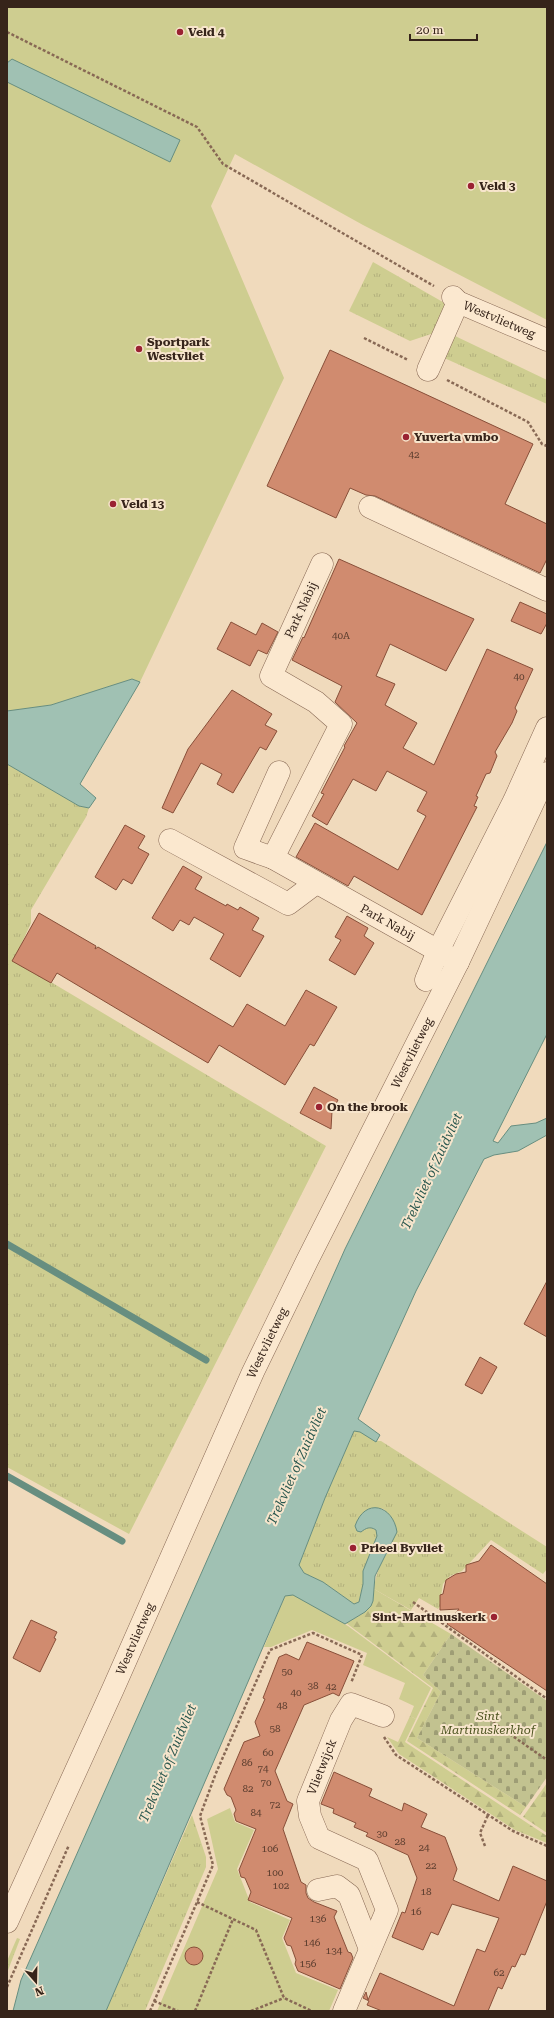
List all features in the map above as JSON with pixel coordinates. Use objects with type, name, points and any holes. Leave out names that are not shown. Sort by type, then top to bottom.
[{"type":"street","name":"Westvlietweg","points":[[455,300],[547,340]]},
{"type":"street","points":[[428,370],[455,300]]},
{"type":"street","points":[[370,506],[547,590]]},
{"type":"street","name":"Park Nabij","points":[[273,858],[340,724],[316,702],[271,676],[322,564]]},
{"type":"street","points":[[426,980],[438,951],[514,801],[547,728]]},
{"type":"street","points":[[233,874],[280,772]]},
{"type":"street","name":"Westvlietweg","points":[[7,1922],[13,1891],[113,1690],[253,1372],[307,1261],[458,962],[547,773]]},
{"type":"street","points":[[170,840],[288,904],[316,883]]},
{"type":"street","name":"Park Nabij","points":[[245,848],[273,858],[458,962]]},
{"type":"street","points":[[351,1704],[383,1716]]},
{"type":"street","name":"Vlietwijck","points":[[344,2011],[387,1910],[367,1860],[319,1838],[310,1816],[308,1801],[341,1720],[351,1704]]},
{"type":"street","points":[[318,1890],[328,1886],[337,1886],[349,1894],[370,1949]]},
{"type":"path","points":[[7,32],[197,127],[223,164],[455,300]]},
{"type":"path","points":[[364,338],[528,422],[542,444],[547,446]]},
{"type":"path","points":[[413,1602],[547,1698]]},
{"type":"path","points":[[150,2011],[213,1865],[200,1816],[216,1773],[270,1650],[313,1633],[362,1655],[346,1695],[351,1704]]},
{"type":"path","points":[[481,1714],[547,1760]]},
{"type":"path","points":[[383,1716],[384,1739],[396,1755],[513,1831],[547,1846]]},
{"type":"path","points":[[485,1846],[480,1833],[488,1815]]},
{"type":"path","points":[[7,1987],[70,1843]]},
{"type":"path","points":[[197,1902],[256,1930],[284,1998],[312,2011]]},
{"type":"path","points":[[195,2011],[233,1919]]},
{"type":"path","points":[[251,2011],[284,1998]]},
{"type":"path","points":[[154,2001],[178,2011]]},
{"type":"green space","name":"Sportpark Westvliet","points":[[7,7],[547,7],[547,320],[363,225],[235,154],[211,206],[284,378],[140,682],[132,679],[51,705],[10,711],[7,711]]},
{"type":"green space","points":[[373,262],[448,305],[434,333],[410,341],[349,311]]},
{"type":"green space","points":[[453,335],[547,380],[547,404],[442,357]]},
{"type":"green space","points":[[7,764],[79,806],[89,808],[86,817],[31,910],[31,923],[14,960],[326,1146],[129,1534],[7,1467]]},
{"type":"green space","points":[[354,1431],[361,1432],[374,1440],[381,1441],[547,1547],[547,1569],[543,1574],[491,1540],[462,1571],[450,1576],[443,1584],[441,1596],[444,1601],[438,1609],[419,1598],[411,1610],[374,1589],[376,1576],[380,1566],[392,1545],[384,1509],[371,1508],[367,1528],[376,1530],[377,1536],[363,1571],[363,1584],[359,1602],[354,1604],[323,1582],[304,1573],[299,1565],[325,1498]]},
{"type":"green space","points":[[374,1589],[451,1634],[423,1675],[441,1692],[417,1738],[526,1807],[520,1815],[407,1741],[433,1688],[346,1623],[367,1610],[373,1597]]},
{"type":"green space","points":[[293,1594],[348,1626],[431,1688],[416,1719],[410,1716],[414,1706],[399,1699],[405,1683],[363,1665],[367,1653],[312,1630],[271,1647],[264,1647],[285,1596]]},
{"type":"green space","name":"Sint Martinuskerkhof","points":[[451,1634],[547,1701],[547,1777],[526,1807],[417,1738],[441,1692],[423,1675]]},
{"type":"green space","points":[[410,1716],[416,1719],[405,1742],[547,1836],[547,1843],[515,1830],[399,1754],[387,1737],[398,1742]]},
{"type":"green space","points":[[547,1783],[547,1833],[523,1817]]},
{"type":"green space","points":[[230,1808],[235,1822],[254,1830],[237,1869],[250,1902],[290,1920],[282,1938],[296,1973],[338,1990],[329,2011],[157,2011],[218,1869],[207,1819]]},
{"type":"green space","points":[[192,1815],[206,1857],[206,1867],[145,2011],[106,2011]]},
{"type":"green space","points":[[17,1938],[20,1939],[7,1973],[7,1961]]},
{"type":"water","points":[[12,59],[180,140],[170,162],[7,82],[7,63]]},
{"type":"water","points":[[132,679],[140,682],[80,784],[96,798],[89,808],[79,806],[7,764],[7,711],[51,705]]},
{"type":"water","name":"Trekvliet of Zuidvliet","points":[[547,842],[547,1034],[493,1141],[498,1143],[511,1126],[536,1123],[547,1118],[547,1135],[518,1151],[494,1155],[484,1159],[416,1291],[358,1419],[380,1435],[376,1442],[360,1432],[354,1431],[325,1498],[299,1565],[304,1573],[323,1582],[354,1604],[359,1602],[363,1584],[363,1571],[377,1536],[376,1530],[372,1528],[365,1529],[361,1532],[357,1531],[355,1526],[365,1511],[372,1508],[378,1508],[385,1511],[394,1523],[397,1532],[375,1576],[373,1601],[371,1606],[365,1612],[345,1624],[293,1595],[285,1596],[106,2011],[13,2011],[21,1980],[345,1249]]},
{"type":"building","points":[[330,350],[533,444],[505,504],[547,524],[547,559],[540,573],[375,496],[366,495],[350,488],[336,518],[267,486]]},
{"type":"building","points":[[339,559],[474,619],[446,671],[390,644],[376,676],[395,684],[385,705],[417,723],[403,748],[434,765],[487,649],[533,669],[515,708],[517,711],[512,723],[495,752],[497,756],[490,773],[486,774],[476,796],[478,797],[474,806],[477,807],[422,915],[354,876],[348,886],[296,857],[315,823],[398,870],[426,816],[417,811],[427,792],[387,771],[376,791],[353,779],[327,825],[312,816],[324,794],[321,793],[357,723],[335,702],[342,686],[292,660],[303,637],[304,638]]},
{"type":"building","points":[[520,602],[547,614],[547,623],[541,634],[511,621]]},
{"type":"building","points":[[231,622],[256,635],[262,623],[278,632],[267,654],[258,650],[250,666],[217,649]]},
{"type":"building","points":[[232,690],[272,714],[265,725],[277,731],[266,750],[260,747],[233,793],[217,784],[222,774],[201,763],[173,813],[162,808],[188,749]]},
{"type":"building","points":[[125,825],[145,836],[138,848],[149,854],[132,884],[123,879],[116,890],[95,877]]},
{"type":"building","points":[[183,866],[202,877],[195,889],[226,906],[227,904],[238,910],[240,907],[259,918],[252,930],[264,936],[240,977],[210,959],[224,934],[194,917],[189,925],[180,920],[173,931],[152,918]]},
{"type":"building","points":[[39,913],[96,946],[95,949],[98,947],[233,1027],[247,1004],[285,1026],[306,990],[337,1007],[314,1046],[310,1044],[285,1085],[219,1045],[208,1063],[57,973],[51,983],[12,961]]},
{"type":"building","points":[[347,916],[368,928],[364,936],[374,943],[355,975],[329,960],[341,940],[335,937]]},
{"type":"building","name":"On the brook","points":[[314,1087],[338,1100],[332,1111],[331,1129],[300,1113]]},
{"type":"building","points":[[547,1281],[547,1337],[524,1324]]},
{"type":"building","points":[[480,1357],[497,1367],[482,1394],[465,1385]]},
{"type":"building","name":"Sint-Martinuskerk","points":[[491,1545],[547,1584],[547,1691],[447,1624],[459,1609],[440,1610],[440,1595],[443,1594],[446,1580],[456,1574],[466,1572],[466,1565],[479,1561]]},
{"type":"building","points":[[31,1620],[57,1632],[54,1638],[56,1639],[40,1672],[13,1658]]},
{"type":"building","points":[[307,1642],[354,1661],[339,1696],[333,1693],[304,1705],[275,1771],[287,1801],[293,1804],[283,1829],[301,1882],[306,1885],[306,1893],[308,1898],[337,1911],[334,1917],[348,1952],[351,1953],[353,1958],[340,1989],[298,1971],[291,1946],[287,1945],[284,1938],[292,1918],[248,1900],[251,1892],[245,1878],[241,1877],[239,1870],[256,1829],[236,1821],[234,1814],[236,1810],[231,1797],[227,1795],[224,1789],[244,1742],[260,1736],[255,1722],[265,1699],[263,1698],[279,1657],[286,1654],[299,1660]]},
{"type":"building","points":[[334,1772],[372,1789],[369,1796],[402,1811],[404,1803],[427,1814],[421,1827],[445,1837],[457,1869],[453,1880],[499,1901],[513,1866],[547,1881],[547,1901],[525,1955],[521,1954],[515,1967],[512,1966],[502,1989],[498,1987],[488,2011],[382,2011],[367,2005],[369,2001],[363,1998],[366,1992],[368,2000],[380,1973],[454,2006],[477,1949],[485,1952],[499,1918],[452,1904],[438,1935],[431,1932],[423,1950],[392,1937],[402,1912],[405,1913],[417,1878],[408,1855],[366,1836],[368,1833],[354,1827],[356,1823],[333,1813],[334,1809],[321,1804]]},
{"type":"building","points":[[194,1947],[200,1950],[203,1956],[200,1962],[194,1965],[188,1962],[185,1956],[188,1950]]},
{"type":"waterway","points":[[7,1244],[206,1360]]},
{"type":"waterway","points":[[7,1476],[122,1541]]},
{"type":"place","name":"Veld 4","points":[[180,32]]},
{"type":"place","name":"Veld 3","points":[[471,186]]},
{"type":"place","name":"Sportpark Westvliet","points":[[139,349]]},
{"type":"place","name":"Yuverta vmbo","points":[[406,437]]},
{"type":"place","name":"Veld 13","points":[[113,504]]},
{"type":"place","name":"On the brook","points":[[319,1107]]},
{"type":"place","name":"Prieel Byvliet","points":[[353,1548]]},
{"type":"place","name":"Sint-Martinuskerk","points":[[494,1617]]}]
